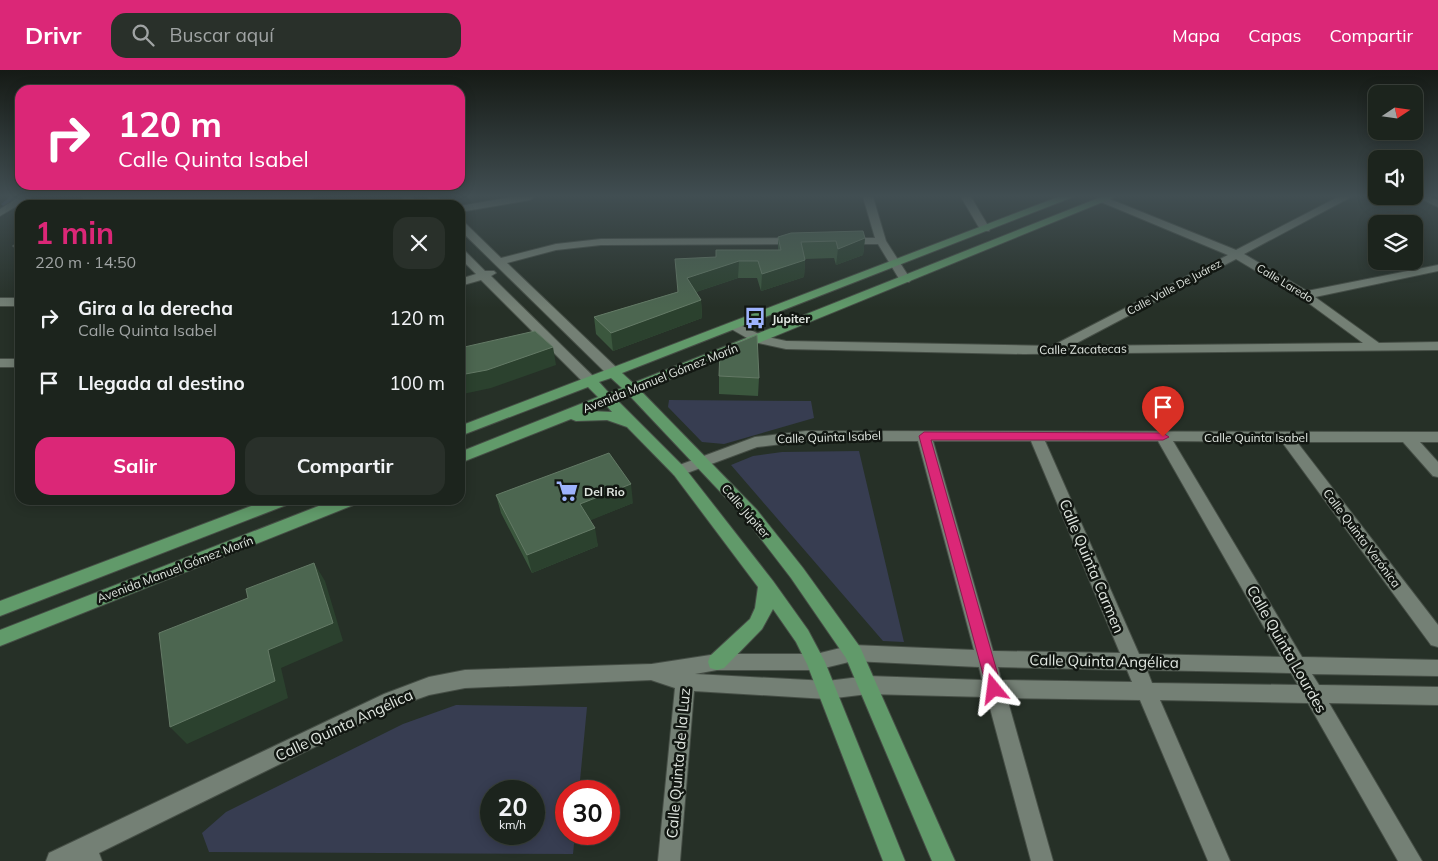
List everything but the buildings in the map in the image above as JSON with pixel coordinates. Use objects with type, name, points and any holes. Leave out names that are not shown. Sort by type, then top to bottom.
[{"type":"main road","name":"Avenida Manuel Gómez Morín","points":[[465,429],[972,234]]},
{"type":"main road","name":"Avenida Manuel Gómez Morín","points":[[465,456],[1020,234]]},
{"type":"main road","points":[[652,409],[658,388],[678,371]]},
{"type":"main road","name":"Calle Júpiter","points":[[613,372],[652,409],[751,514],[797,573],[853,653],[944,861]]},
{"type":"main road","points":[[590,381],[638,427],[679,471],[768,586],[802,636],[816,662],[894,861]]},
{"type":"main road","points":[[560,417],[608,415],[638,427]]},
{"type":"main road","name":"Avenida Manuel Gómez Morín","points":[[0,610],[270,505]]},
{"type":"main road","name":"Avenida Manuel Gómez Morín","points":[[0,638],[337,505]]},
{"type":"main road","points":[[717,662],[756,624],[764,608],[768,586]]},
{"type":"street","name":"Calle Júpiter","points":[[470,234],[613,372]]},
{"type":"street","points":[[880,234],[894,264],[905,280]]},
{"type":"street","name":"Calle Laredo","points":[[1191,234],[1236,254],[1306,294],[1375,346]]},
{"type":"street","name":"Calle Valle De Juárez","points":[[1055,349],[1275,234]]},
{"type":"street","points":[[465,282],[484,276],[502,265],[556,247],[601,242],[807,241]]},
{"type":"street","points":[[837,241],[882,241]]},
{"type":"street","points":[[465,257],[590,381]]},
{"type":"street","points":[[1306,294],[1438,268]]},
{"type":"street","points":[[0,302],[15,302]]},
{"type":"street","points":[[524,339],[562,323]]},
{"type":"street","name":"Calle Zacatecas","points":[[732,326],[771,344],[786,345],[1055,349],[1438,346]]},
{"type":"street","points":[[0,363],[15,363]]},
{"type":"street","name":"Calle Quinta Isabel","points":[[679,471],[754,442],[778,438],[842,435],[1438,437]]},
{"type":"street","points":[[924,436],[1042,861]]},
{"type":"street","name":"Calle Quinta Carmen","points":[[1036,436],[1219,861]]},
{"type":"street","name":"Calle Quinta Lourdes","points":[[1163,437],[1411,861]]},
{"type":"street","name":"Calle Quinta Verónica","points":[[1286,437],[1438,640]]},
{"type":"street","points":[[1407,437],[1438,472]]},
{"type":"street","points":[[0,605],[33,596]]},
{"type":"street","name":"Calle Quinta Angélica","points":[[686,674],[717,662],[816,662],[853,653],[986,659],[1438,668]]},
{"type":"street","name":"Calle Quinta Angélica","points":[[61,859],[391,700],[429,686],[465,679],[652,672],[686,674],[771,688],[827,690],[868,685],[1146,692],[1438,696]]},
{"type":"street","name":"Calle Quinta de la Luz","points":[[669,861],[686,674]]},
{"type":"street","points":[[61,859],[91,861]]},
{"type":"shaded area","points":[[669,400],[811,401],[814,418],[724,444],[702,442],[668,407]]},
{"type":"shaded area","points":[[859,451],[904,642],[883,641],[731,465],[753,456],[782,452]]},
{"type":"shaded area","points":[[456,705],[587,707],[580,780],[555,780],[555,845],[574,845],[573,854],[209,852],[202,833],[226,812],[403,724]]},
{"type":"place","name":"Júpiter","points":[[755,318]]},
{"type":"place","name":"Del Rio","points":[[567,491]]},
{"type":"route","points":[[994,689],[924,436],[1163,437]]}]
